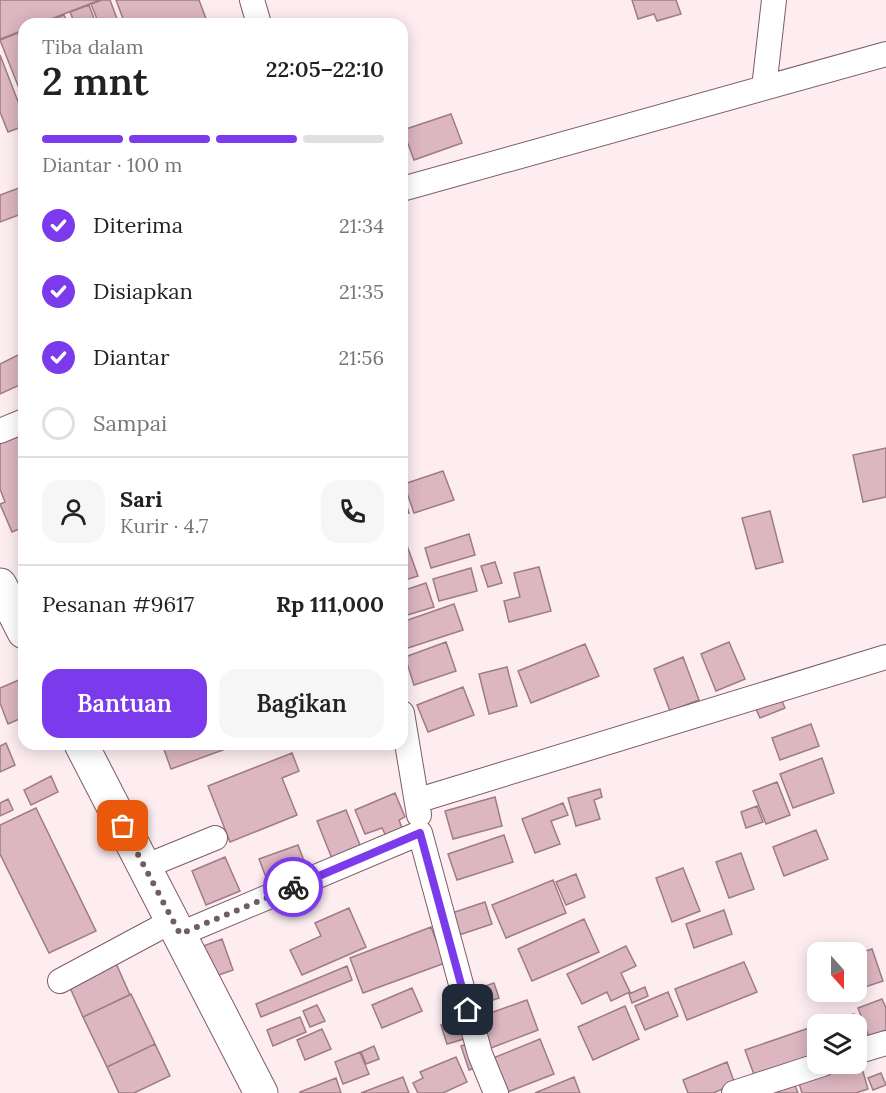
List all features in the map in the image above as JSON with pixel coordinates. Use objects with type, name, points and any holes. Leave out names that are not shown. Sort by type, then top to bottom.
[{"type":"highway","points":[[0,585],[18,620]]},
{"type":"highway","points":[[84,750],[261,1093]]},
{"type":"street","points":[[252,0],[257,18]]},
{"type":"street","points":[[764,88],[774,0]]},
{"type":"street","points":[[408,187],[886,54]]},
{"type":"street","points":[[0,431],[18,424]]},
{"type":"street","points":[[419,801],[886,657]]},
{"type":"street","points":[[408,744],[419,801],[420,833],[480,1054],[496,1093]]},
{"type":"street","points":[[60,981],[176,928],[420,833]]},
{"type":"street","points":[[144,867],[215,838]]},
{"type":"street","points":[[867,1049],[886,1043]]},
{"type":"street","points":[[734,1093],[807,1069]]},
{"type":"building","points":[[0,0],[100,0],[54,18],[18,18],[18,32],[0,39]]},
{"type":"building","points":[[110,0],[117,18],[97,18],[91,4]]},
{"type":"building","points":[[116,0],[199,0],[206,18],[123,18]]},
{"type":"building","points":[[632,0],[676,0],[681,14],[657,21],[654,14],[638,19]]},
{"type":"building","points":[[89,5],[94,18],[72,18],[70,12]]},
{"type":"building","points":[[18,33],[18,86],[0,40]]},
{"type":"building","points":[[0,55],[18,102],[18,128],[8,132],[0,112]]},
{"type":"building","points":[[451,114],[462,143],[414,160],[408,144],[408,128]]},
{"type":"building","points":[[18,188],[18,215],[0,222],[0,195]]},
{"type":"building","points":[[18,355],[18,386],[0,394],[0,364]]},
{"type":"building","points":[[18,430],[18,530],[12,532],[0,504],[5,502],[0,489],[0,438]]},
{"type":"building","points":[[886,448],[886,497],[863,502],[853,455]]},
{"type":"building","points":[[443,471],[454,500],[414,513],[408,496],[408,483]]},
{"type":"building","points":[[770,511],[783,562],[756,569],[742,518]]},
{"type":"building","points":[[469,534],[475,555],[431,568],[425,548]]},
{"type":"building","points":[[408,548],[418,576],[408,579]]},
{"type":"building","points":[[495,562],[502,583],[488,587],[481,566]]},
{"type":"building","points":[[539,567],[551,611],[509,622],[504,601],[520,597],[514,573]]},
{"type":"building","points":[[471,568],[477,591],[439,601],[433,579]]},
{"type":"building","points":[[426,583],[434,607],[408,615],[408,589]]},
{"type":"building","points":[[454,604],[463,630],[408,648],[408,620]]},
{"type":"building","points":[[446,642],[456,671],[414,685],[408,666],[408,656]]},
{"type":"building","points":[[729,642],[745,679],[716,691],[701,654]]},
{"type":"building","points":[[585,644],[599,676],[531,703],[518,671]]},
{"type":"building","points":[[683,657],[699,700],[670,711],[654,669]]},
{"type":"building","points":[[507,667],[517,706],[489,714],[479,674]]},
{"type":"building","points":[[18,680],[18,720],[8,724],[0,703],[0,688]]},
{"type":"building","points":[[463,687],[474,715],[428,732],[417,705]]},
{"type":"building","points":[[778,692],[785,708],[760,718],[753,702]]},
{"type":"building","points":[[811,724],[819,746],[780,760],[772,738]]},
{"type":"building","points":[[6,743],[15,765],[0,772],[0,746]]},
{"type":"building","points":[[164,750],[223,750],[171,769]]},
{"type":"building","points":[[292,753],[299,771],[282,778],[297,815],[230,842],[208,786]]},
{"type":"building","points":[[822,758],[834,793],[793,808],[780,774]]},
{"type":"building","points":[[51,776],[58,792],[31,805],[24,790]]},
{"type":"building","points":[[777,782],[790,815],[766,824],[753,791]]},
{"type":"building","points":[[600,789],[602,797],[594,800],[600,819],[576,826],[568,798]]},
{"type":"building","points":[[395,793],[405,817],[399,820],[404,833],[388,840],[382,828],[365,834],[355,810]]},
{"type":"building","points":[[495,797],[502,826],[453,839],[445,811]]},
{"type":"building","points":[[8,799],[13,810],[0,816],[0,803]]},
{"type":"building","points":[[563,803],[568,815],[551,821],[560,844],[535,853],[522,819]]},
{"type":"building","points":[[757,806],[763,822],[746,828],[741,812]]},
{"type":"building","points":[[36,808],[96,931],[49,953],[0,854],[0,825]]},
{"type":"building","points":[[346,810],[362,850],[333,861],[317,821]]},
{"type":"building","points":[[816,830],[828,859],[784,876],[773,847]]},
{"type":"building","points":[[504,835],[513,862],[457,880],[448,854]]},
{"type":"building","points":[[298,845],[306,866],[267,880],[259,859]]},
{"type":"building","points":[[741,853],[754,889],[729,898],[716,862]]},
{"type":"building","points":[[225,857],[240,891],[206,905],[192,871]]},
{"type":"building","points":[[683,868],[700,911],[672,922],[656,878]]},
{"type":"building","points":[[576,874],[585,897],[566,905],[556,882]]},
{"type":"building","points":[[553,880],[566,913],[506,938],[492,905]]},
{"type":"building","points":[[485,902],[492,924],[459,935],[452,913]]},
{"type":"building","points":[[349,908],[366,947],[302,975],[290,950],[321,936],[315,923]]},
{"type":"building","points":[[724,910],[732,934],[694,948],[686,924]]},
{"type":"building","points":[[584,919],[599,952],[532,981],[518,949]]},
{"type":"building","points":[[431,927],[445,963],[363,993],[350,958]]},
{"type":"building","points":[[222,939],[233,970],[213,977],[201,947]]},
{"type":"building","points":[[626,946],[636,966],[621,973],[630,992],[611,1001],[607,992],[582,1004],[567,974]]},
{"type":"building","points":[[872,949],[883,981],[867,986],[867,951]]},
{"type":"building","points":[[115,961],[130,995],[83,1017],[68,983]]},
{"type":"building","points":[[744,962],[757,992],[687,1020],[675,989]]},
{"type":"building","points":[[347,966],[352,980],[261,1017],[256,1004]]},
{"type":"building","points":[[494,983],[499,998],[475,1006],[471,991]]},
{"type":"building","points":[[645,987],[648,996],[632,1003],[629,994]]},
{"type":"building","points":[[412,988],[422,1011],[382,1028],[372,1005]]},
{"type":"building","points":[[668,992],[678,1016],[645,1030],[635,1006]]},
{"type":"building","points":[[131,994],[155,1044],[107,1067],[83,1017]]},
{"type":"building","points":[[882,999],[886,1008],[886,1030],[869,1037],[867,1014],[860,1014],[858,1008]]},
{"type":"building","points":[[527,1000],[538,1030],[491,1048],[479,1017]]},
{"type":"building","points":[[317,1005],[325,1021],[310,1027],[303,1011]]},
{"type":"building","points":[[625,1006],[639,1039],[593,1060],[578,1027]]},
{"type":"building","points":[[300,1017],[306,1032],[273,1046],[267,1030]]},
{"type":"building","points":[[457,1019],[464,1039],[447,1044],[441,1025]]},
{"type":"building","points":[[322,1029],[331,1049],[305,1060],[297,1040]]},
{"type":"building","points":[[807,1029],[807,1058],[756,1080],[745,1050]]},
{"type":"building","points":[[540,1039],[554,1074],[505,1093],[491,1059]]},
{"type":"building","points":[[470,1043],[478,1067],[469,1070],[461,1046]]},
{"type":"building","points":[[155,1044],[170,1076],[134,1093],[119,1093],[107,1067]]},
{"type":"building","points":[[374,1046],[379,1059],[366,1064],[361,1052]]},
{"type":"building","points":[[360,1052],[369,1074],[343,1084],[335,1062]]},
{"type":"building","points":[[456,1057],[467,1082],[443,1093],[418,1093],[413,1083],[423,1078],[420,1072]]},
{"type":"building","points":[[727,1062],[735,1084],[713,1093],[688,1093],[683,1080]]},
{"type":"building","points":[[881,1073],[886,1085],[873,1090],[868,1078]]},
{"type":"building","points":[[807,1074],[864,1074],[868,1089],[856,1093],[802,1093],[797,1077]]},
{"type":"building","points":[[403,1077],[409,1093],[361,1093]]},
{"type":"building","points":[[574,1077],[580,1093],[535,1093]]},
{"type":"building","points":[[336,1078],[341,1093],[300,1093],[300,1092]]},
{"type":"building","points":[[793,1081],[798,1093],[775,1093],[774,1089]]},
{"type":"way so far","points":[[123,826],[180,934],[293,887]]},
{"type":"route","points":[[293,887],[420,833],[468,1010]]}]
